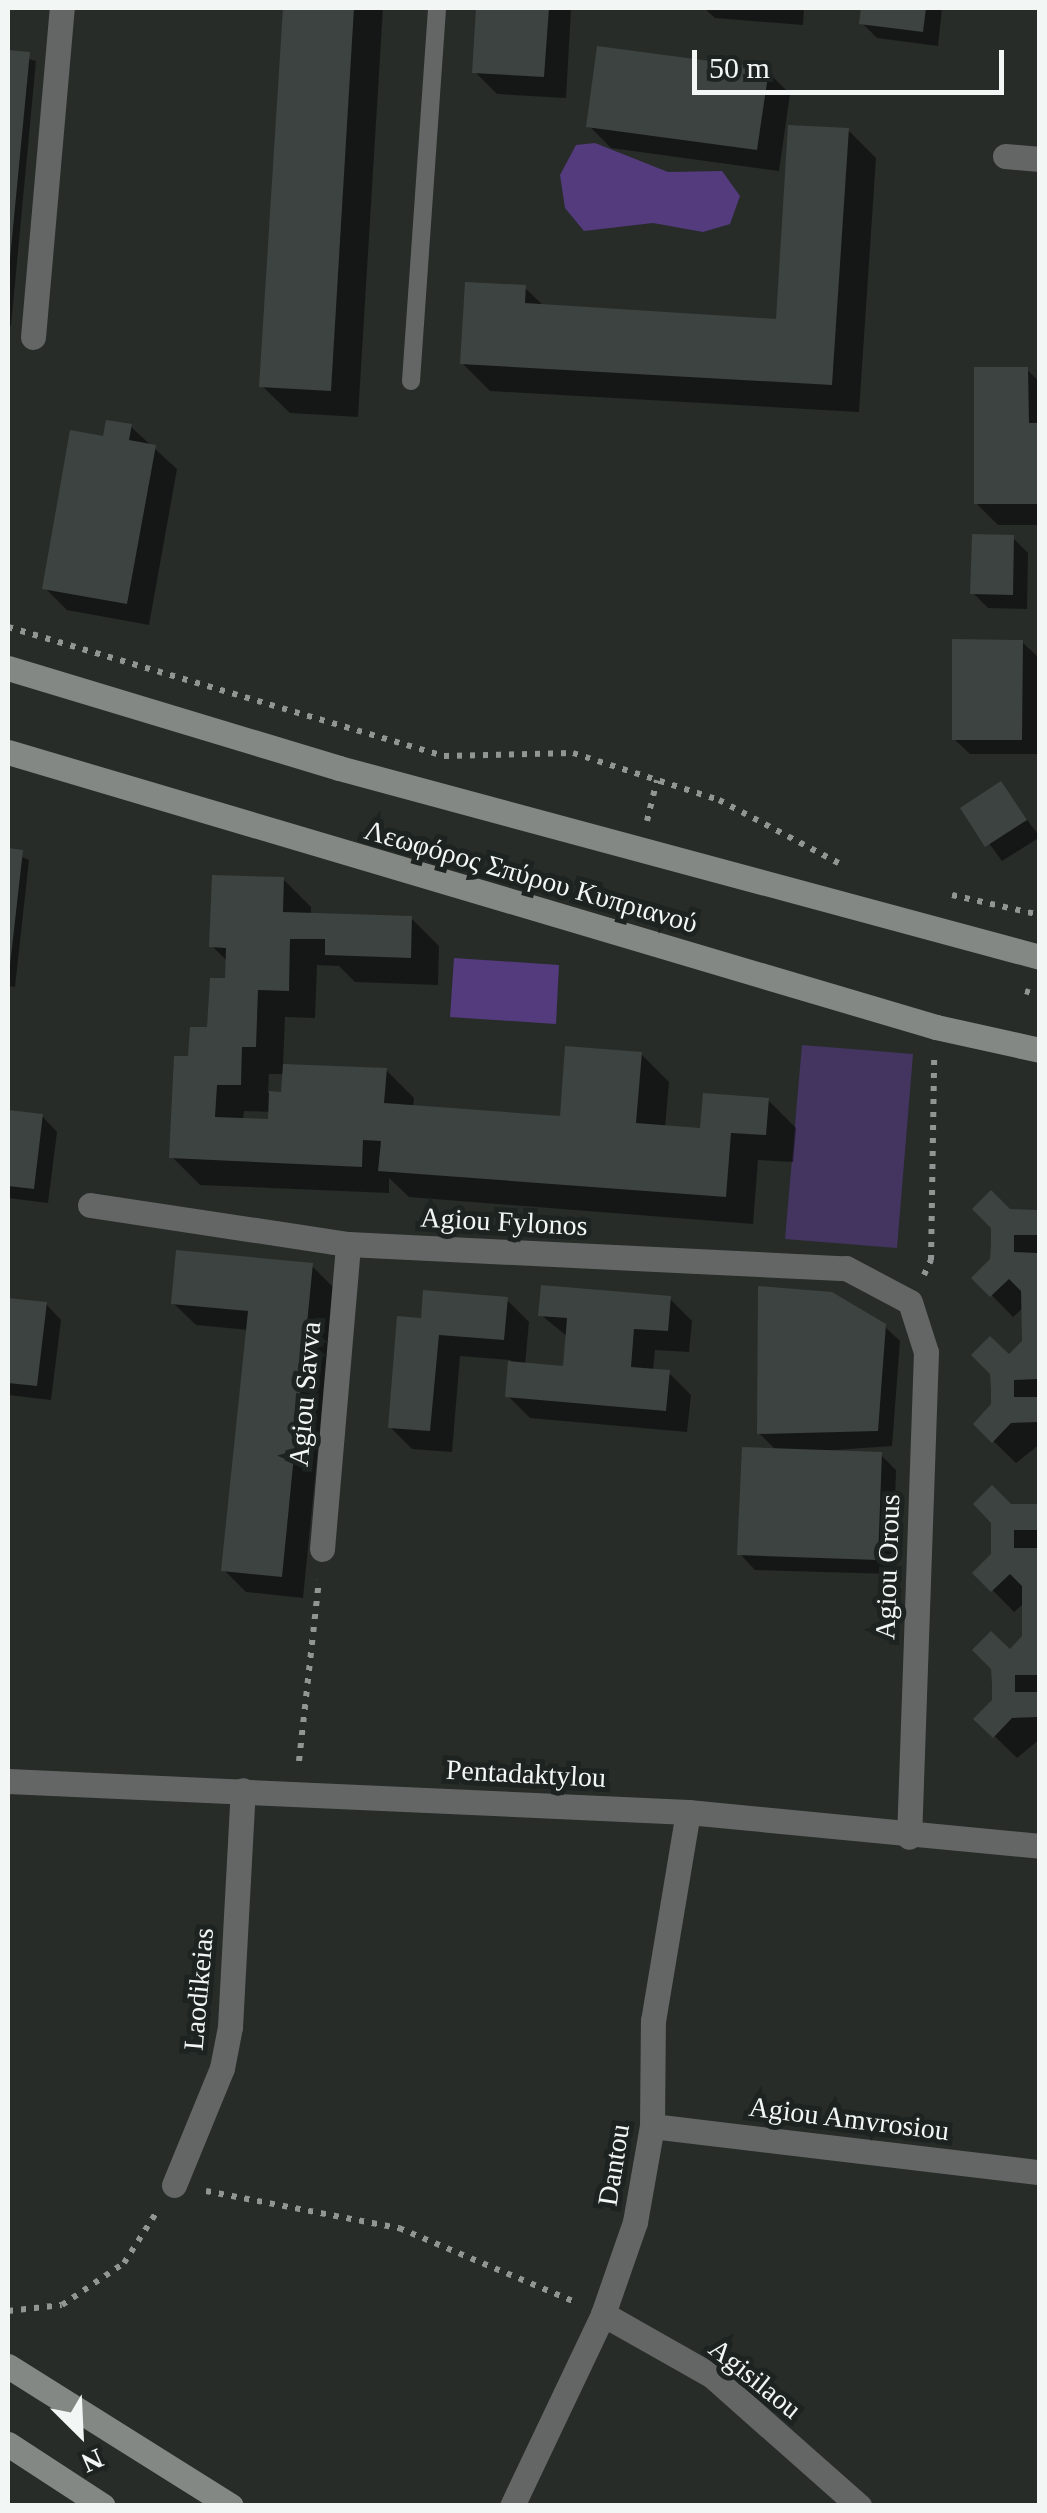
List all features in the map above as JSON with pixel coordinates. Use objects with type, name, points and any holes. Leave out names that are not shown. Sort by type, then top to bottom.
[{"type":"main road","name":"Λεωφόρος Σπύρου Κυπριανού","points":[[8,668],[338,768],[1040,956]]},
{"type":"main road","name":"Λεωφόρος Σπύρου Κυπριανού","points":[[8,752],[936,1026],[1040,1050]]},
{"type":"main road","points":[[8,2366],[230,2506]]},
{"type":"main road","points":[[8,2444],[103,2506]]},
{"type":"street","points":[[33,337],[62,8]]},
{"type":"street","points":[[1005,156],[1040,159]]},
{"type":"street","name":"Agiou Fylonos","points":[[90,1205],[348,1244],[846,1268],[910,1302]]},
{"type":"street","name":"Agiou Savva","points":[[322,1549],[348,1244]]},
{"type":"street","name":"Agiou Orous","points":[[909,1837],[926,1352],[910,1302]]},
{"type":"street","name":"Pentadaktylou","points":[[8,1781],[688,1812],[909,1837],[1040,1846]]},
{"type":"street","name":"Laodikeias","points":[[174,2184],[222,2068],[230,2028],[243,1790]]},
{"type":"street","name":"Dantou","points":[[512,2506],[604,2314],[636,2222],[652,2126],[653,2022],[688,1812]]},
{"type":"street","name":"Agiou Amvrosiou","points":[[652,2126],[1040,2172]]},
{"type":"street","name":"Agisilaou","points":[[604,2314],[710,2376],[860,2506]]},
{"type":"lane","points":[[411,381],[437,8]]},
{"type":"path","points":[[8,627],[444,756],[573,753],[719,800],[855,872]]},
{"type":"path","points":[[942,892],[1040,915]]},
{"type":"path","points":[[910,1302],[930,1260],[936,1026]]},
{"type":"path","points":[[296,1792],[322,1549]]},
{"type":"path","points":[[8,2311],[62,2305],[124,2263],[174,2184],[398,2228],[604,2314]]},
{"type":"shaded area","points":[[595,143],[668,172],[722,171],[740,196],[730,224],[703,232],[653,223],[584,231],[565,208],[560,175],[576,145]]},
{"type":"shaded area","points":[[454,958],[559,965],[556,1024],[450,1017]]},
{"type":"shaded area","points":[[802,1045],[913,1054],[897,1248],[785,1239]]},
{"type":"building","points":[[283,8],[354,8],[331,391],[259,387]]},
{"type":"building","points":[[476,8],[549,8],[544,77],[472,73]]},
{"type":"building","points":[[861,8],[926,8],[923,32],[859,24]]},
{"type":"building","points":[[597,46],[769,69],[757,150],[586,127]]},
{"type":"building","points":[[8,50],[30,52],[10,259],[8,259]]},
{"type":"building","points":[[788,125],[849,128],[832,385],[460,364],[465,282],[526,285],[525,303],[776,319]]},
{"type":"building","points":[[974,367],[1028,367],[1029,423],[1040,423],[1040,504],[974,504]]},
{"type":"building","points":[[106,420],[132,424],[129,440],[156,445],[127,604],[42,589],[70,430],[103,436]]},
{"type":"building","points":[[972,534],[1014,535],[1013,595],[970,594]]},
{"type":"building","points":[[952,639],[1023,640],[1022,740],[952,740]]},
{"type":"building","points":[[1001,781],[1027,820],[985,847],[960,808]]},
{"type":"building","points":[[8,848],[23,850],[10,965],[8,965]]},
{"type":"building","points":[[212,875],[284,877],[283,912],[412,916],[411,958],[325,955],[325,939],[290,939],[289,991],[258,990],[256,1047],[242,1047],[241,1085],[217,1085],[215,1117],[268,1119],[269,1091],[281,1092],[283,1064],[387,1068],[384,1103],[560,1116],[565,1046],[642,1052],[636,1123],[700,1128],[703,1093],[769,1098],[766,1135],[731,1133],[726,1197],[378,1171],[381,1141],[363,1140],[362,1167],[169,1158],[174,1056],[188,1056],[190,1027],[207,1027],[210,978],[225,978],[226,948],[209,947]]},
{"type":"building","points":[[8,1110],[43,1114],[34,1189],[8,1186]]},
{"type":"building","points":[[991,1190],[1010,1209],[1037,1210],[1037,1235],[1014,1235],[1014,1252],[1037,1253],[1040,1279],[1037,1379],[1014,1380],[1014,1397],[1038,1397],[1038,1422],[1011,1423],[992,1443],[973,1424],[991,1404],[990,1374],[971,1355],[990,1336],[1009,1354],[1022,1341],[1021,1291],[1009,1279],[990,1297],[971,1278],[990,1259],[991,1228],[972,1209]]},
{"type":"building","points":[[176,1250],[313,1263],[282,1577],[221,1571],[248,1311],[171,1304]]},
{"type":"building","points":[[541,1285],[671,1296],[668,1331],[634,1329],[631,1367],[670,1370],[666,1411],[505,1397],[508,1361],[563,1366],[567,1318],[538,1316]]},
{"type":"building","points":[[758,1286],[832,1292],[886,1324],[878,1431],[757,1434]]},
{"type":"building","points":[[423,1290],[508,1297],[504,1340],[439,1335],[430,1431],[388,1428],[397,1316],[421,1318]]},
{"type":"building","points":[[8,1298],[47,1302],[37,1386],[8,1383]]},
{"type":"building","points":[[742,1447],[882,1452],[878,1560],[737,1555]]},
{"type":"building","points":[[992,1485],[1011,1504],[1038,1504],[1038,1530],[1014,1530],[1014,1548],[1037,1548],[1040,1574],[1038,1675],[1015,1675],[1015,1692],[1038,1692],[1039,1717],[1012,1718],[993,1738],[973,1719],[992,1700],[992,1684],[991,1669],[972,1650],[991,1631],[1010,1649],[1022,1636],[1022,1586],[1010,1574],[991,1592],[972,1573],[991,1554],[991,1523],[973,1504]]}]
